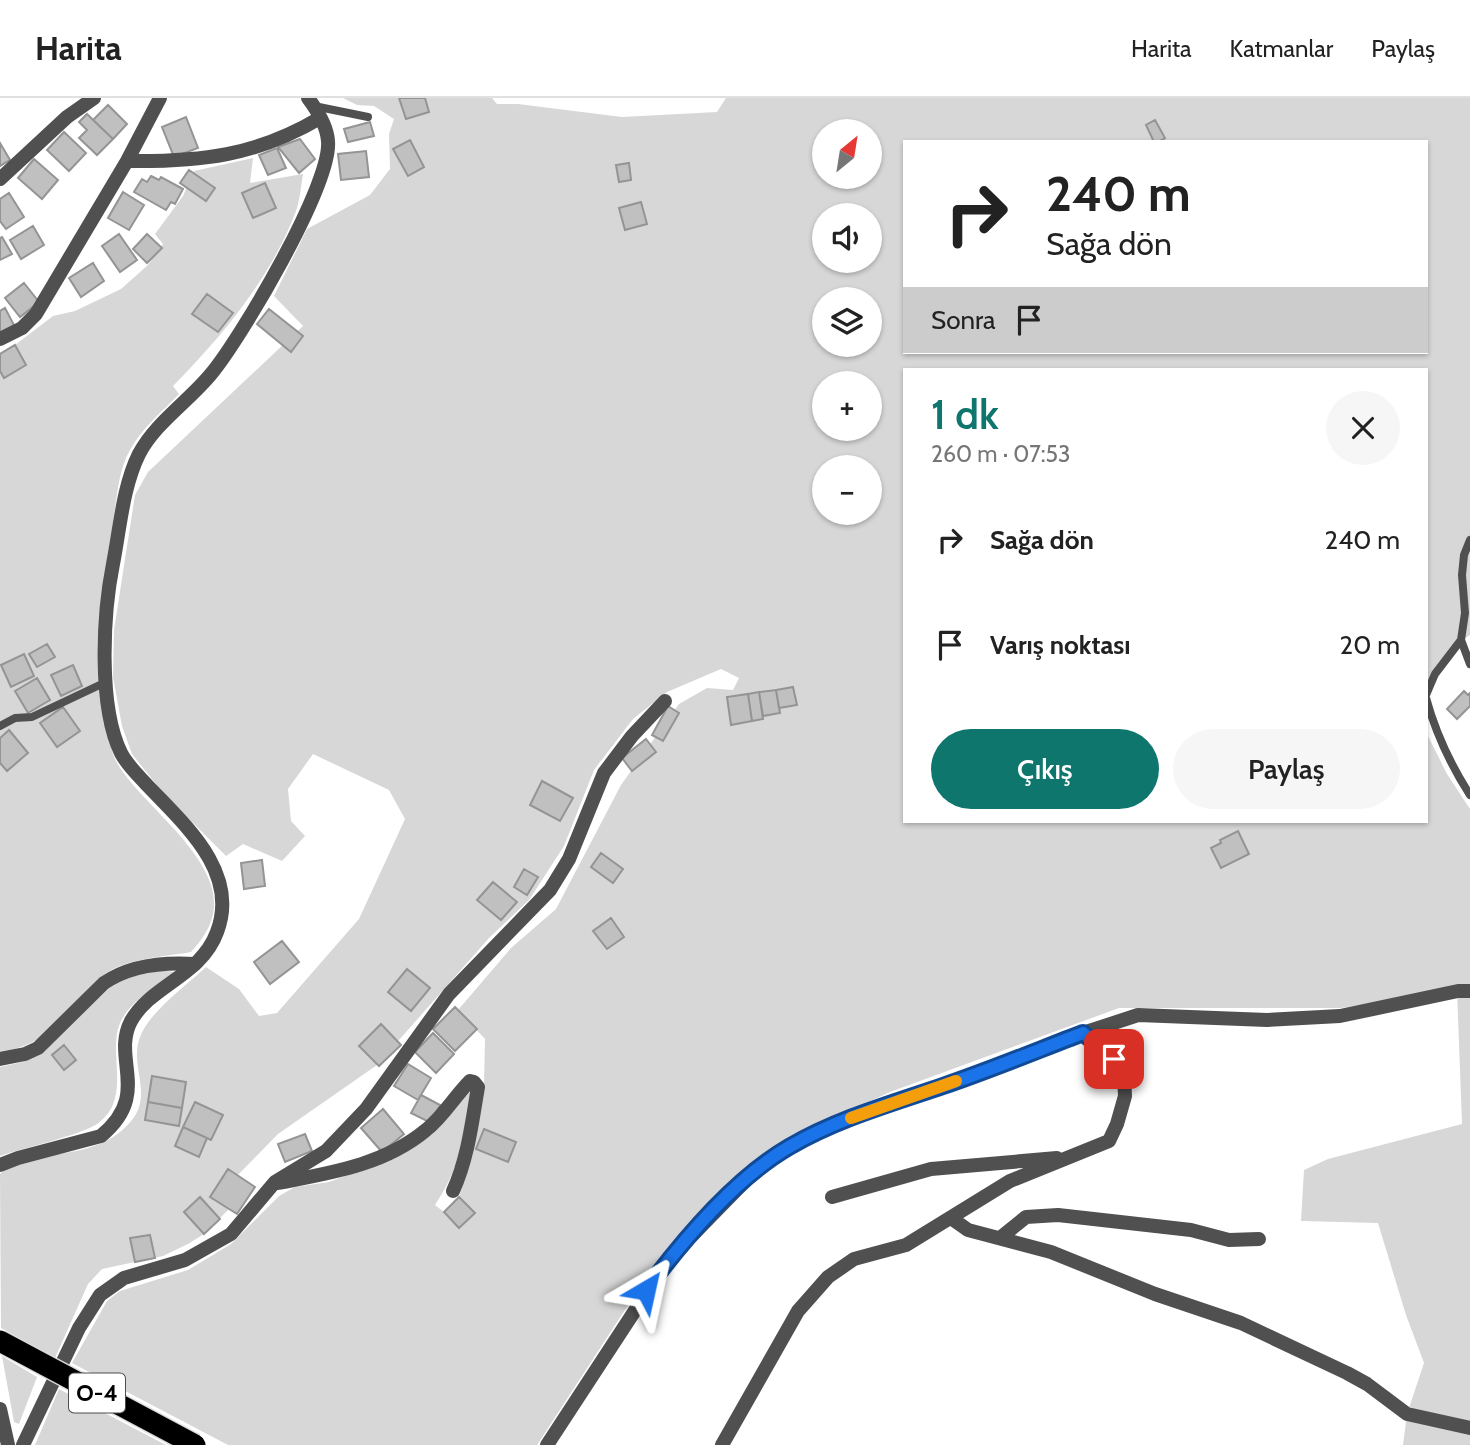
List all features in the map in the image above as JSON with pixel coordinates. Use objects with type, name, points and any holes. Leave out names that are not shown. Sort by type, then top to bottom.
[{"type":"highway","name":"O-4","points":[[0,1342],[195,1445]]},
{"type":"street","points":[[0,179],[66,117],[94,98]]},
{"type":"street","points":[[0,339],[22,328],[36,314],[127,161],[160,98]]},
{"type":"street","points":[[0,1165],[18,1157],[101,1136],[110,1128],[130,1083],[125,1039],[131,1021],[148,1001],[195,964],[211,945],[221,918],[222,891],[218,875],[189,830],[122,755],[112,724],[107,682],[104,636],[110,581],[136,462],[152,436],[220,363],[260,300],[309,203],[325,165],[328,141],[314,107],[279,141],[240,153],[208,159],[127,161]]},
{"type":"street","points":[[23,1445],[79,1328],[100,1295],[124,1278],[185,1260],[231,1234],[274,1184],[326,1151],[366,1109],[449,994],[540,903],[569,859],[609,765],[665,701]]},
{"type":"street","points":[[0,1059],[25,1054],[38,1048],[104,983],[115,976],[169,963],[195,964]]},
{"type":"street","points":[[547,1445],[668,1260],[719,1206],[768,1161],[806,1138],[868,1110],[944,1086],[1138,1015],[1267,1020],[1340,1016],[1458,991],[1470,991]]},
{"type":"street","points":[[722,1445],[788,1327],[820,1284],[841,1266],[854,1259],[905,1245],[1010,1181],[1108,1141],[1118,1124],[1125,1096],[1124,1076],[1114,1059],[1083,1033]]},
{"type":"street","points":[[274,1184],[377,1160],[426,1131],[461,1090],[474,1082],[478,1087],[467,1150],[453,1191]]},
{"type":"street","points":[[832,1197],[930,1169],[1009,1160],[1068,1158]]},
{"type":"street","points":[[1000,1238],[1026,1217],[1058,1214],[1191,1230],[1229,1240],[1259,1239]]},
{"type":"street","points":[[951,1217],[968,1230],[1051,1252],[1155,1294],[1241,1323],[1357,1378],[1407,1414],[1470,1428]]},
{"type":"street","points":[[0,1410],[8,1445]]},
{"type":"lane","points":[[314,107],[368,117]]},
{"type":"lane","points":[[1428,692],[1435,674],[1461,640],[1465,613],[1462,575],[1464,555],[1470,540]]},
{"type":"lane","points":[[1461,640],[1470,664]]},
{"type":"lane","points":[[0,726],[15,718],[32,717],[107,682]]},
{"type":"lane","points":[[1428,705],[1435,732],[1470,795]]},
{"type":"shaded area","points":[[343,98],[492,98],[497,104],[518,104],[622,117],[717,112],[726,98],[1470,98],[1470,635],[1450,654],[1428,691],[1428,368],[903,368],[903,823],[1428,823],[1428,736],[1447,774],[1470,809],[1470,1445],[1403,1445],[1407,1414],[1424,1363],[1406,1315],[1378,1223],[1301,1221],[1304,1170],[1328,1159],[1462,1124],[1457,990],[1341,1008],[1119,1008],[890,1092],[790,1138],[758,1159],[675,1241],[647,1276],[537,1445],[228,1445],[72,1363],[107,1301],[120,1291],[188,1270],[231,1244],[279,1196],[295,1187],[329,1182],[391,1159],[470,1092],[469,1112],[459,1153],[435,1205],[444,1212],[459,1197],[468,1169],[484,1085],[485,1039],[458,1010],[511,948],[556,909],[621,785],[679,704],[707,688],[733,690],[739,678],[721,669],[667,692],[633,719],[594,770],[564,846],[529,900],[489,938],[377,1065],[278,1134],[231,1182],[231,1207],[204,1234],[163,1256],[102,1269],[88,1284],[55,1358],[1,1328],[0,1174],[29,1159],[100,1144],[117,1134],[132,1120],[141,1100],[137,1058],[140,1037],[151,1018],[206,967],[239,989],[259,1016],[277,1013],[359,919],[405,819],[389,790],[313,754],[288,789],[291,821],[305,836],[282,861],[243,844],[226,856],[164,794],[132,754],[122,726],[113,677],[114,630],[135,495],[148,472],[303,326],[274,296],[307,229],[370,195],[390,169],[389,134],[394,119],[374,106],[357,105]]},
{"type":"shaded area","points":[[253,158],[250,183],[303,174],[296,211],[273,260],[244,305],[173,386],[179,394],[140,434],[126,458],[117,494],[100,624],[99,675],[113,755],[129,780],[181,837],[209,878],[214,900],[211,921],[191,952],[145,959],[111,970],[90,987],[45,1034],[17,1048],[0,1051],[0,374],[23,361],[15,345],[53,316],[75,311],[121,289],[148,265],[163,244],[155,234],[183,196],[194,171]]},
{"type":"shaded area","points":[[161,970],[174,972],[172,977],[136,1002],[120,1023],[116,1048],[117,1089],[108,1114],[97,1124],[78,1133],[0,1156],[0,1067],[22,1062],[41,1052],[118,980]]},
{"type":"shaded area","points":[[2,1356],[37,1377],[19,1424],[14,1422]]},
{"type":"shaded area","points":[[59,1389],[166,1445],[35,1445]]},
{"type":"building","points":[[399,98],[425,98],[429,112],[406,119]]},
{"type":"building","points":[[108,105],[127,124],[113,139],[93,120]]},
{"type":"building","points":[[87,114],[113,139],[97,155],[79,138],[87,130],[79,122]]},
{"type":"building","points":[[186,117],[198,148],[174,157],[162,127]]},
{"type":"building","points":[[1155,120],[1165,138],[1153,140],[1146,125]]},
{"type":"building","points":[[370,122],[374,136],[348,142],[344,129]]},
{"type":"building","points":[[64,132],[86,153],[69,171],[47,150]]},
{"type":"building","points":[[300,139],[315,159],[299,173],[278,147]]},
{"type":"building","points":[[410,140],[424,167],[408,176],[393,149]]},
{"type":"building","points":[[0,143],[10,160],[0,166]]},
{"type":"building","points":[[277,148],[286,168],[268,175],[259,155]]},
{"type":"building","points":[[366,151],[369,177],[341,180],[338,154]]},
{"type":"building","points":[[34,159],[58,180],[42,199],[18,178]]},
{"type":"building","points":[[629,163],[631,180],[619,182],[616,165]]},
{"type":"building","points":[[189,170],[215,188],[206,201],[180,183]]},
{"type":"building","points":[[151,176],[159,180],[161,177],[183,189],[175,204],[171,202],[166,210],[134,192],[142,179],[147,182]]},
{"type":"building","points":[[265,183],[276,208],[253,218],[242,193]]},
{"type":"building","points":[[123,192],[144,205],[129,230],[108,218]]},
{"type":"building","points":[[9,193],[24,217],[6,229],[0,221],[0,199]]},
{"type":"building","points":[[641,202],[647,224],[625,230],[619,208]]},
{"type":"building","points":[[33,226],[44,245],[21,259],[10,240]]},
{"type":"building","points":[[119,234],[137,260],[120,272],[102,246]]},
{"type":"building","points":[[147,234],[162,248],[147,263],[133,249]]},
{"type":"building","points":[[2,237],[12,254],[0,260],[0,238]]},
{"type":"building","points":[[93,263],[104,281],[81,297],[69,278]]},
{"type":"building","points":[[24,283],[39,302],[20,317],[5,298]]},
{"type":"building","points":[[207,294],[233,313],[218,332],[192,314]]},
{"type":"building","points":[[5,308],[15,327],[0,335],[0,311]]},
{"type":"building","points":[[269,309],[303,336],[291,352],[257,324]]},
{"type":"building","points":[[15,345],[26,365],[4,378],[0,371],[0,354]]},
{"type":"building","points":[[47,644],[55,657],[37,667],[29,654]]},
{"type":"building","points":[[24,654],[34,676],[11,687],[1,665]]},
{"type":"building","points":[[73,665],[82,686],[61,696],[51,675]]},
{"type":"building","points":[[37,678],[50,700],[28,713],[15,691]]},
{"type":"building","points":[[793,687],[797,705],[779,708],[776,690]]},
{"type":"building","points":[[776,690],[780,713],[763,716],[759,692]]},
{"type":"building","points":[[1464,691],[1468,695],[1470,693],[1470,706],[1457,719],[1447,709]]},
{"type":"building","points":[[759,692],[763,719],[752,721],[748,694]]},
{"type":"building","points":[[748,694],[752,721],[731,725],[727,697]]},
{"type":"building","points":[[668,706],[679,713],[663,741],[652,735]]},
{"type":"building","points":[[63,707],[80,731],[57,747],[40,723]]},
{"type":"building","points":[[9,730],[28,753],[7,771],[0,763],[0,738]]},
{"type":"building","points":[[646,739],[656,752],[632,771],[622,758]]},
{"type":"building","points":[[542,781],[573,798],[560,821],[530,805]]},
{"type":"building","points":[[1238,831],[1249,854],[1221,868],[1211,848]]},
{"type":"building","points":[[601,853],[623,869],[613,883],[591,867]]},
{"type":"building","points":[[262,860],[265,886],[244,889],[241,863]]},
{"type":"building","points":[[524,869],[538,877],[527,895],[514,887]]},
{"type":"building","points":[[493,882],[517,902],[501,920],[477,900]]},
{"type":"building","points":[[611,918],[624,937],[607,949],[593,931]]},
{"type":"building","points":[[282,941],[299,962],[270,984],[254,962]]},
{"type":"building","points":[[407,969],[430,988],[411,1011],[388,992]]},
{"type":"building","points":[[455,1007],[477,1029],[455,1051],[433,1029]]},
{"type":"building","points":[[381,1024],[401,1045],[379,1066],[359,1046]]},
{"type":"building","points":[[433,1033],[454,1054],[436,1073],[415,1052]]},
{"type":"building","points":[[64,1045],[76,1060],[64,1070],[52,1055]]},
{"type":"building","points":[[408,1064],[431,1078],[418,1100],[394,1086]]},
{"type":"building","points":[[152,1076],[186,1082],[182,1108],[148,1102]]},
{"type":"building","points":[[421,1095],[440,1105],[431,1123],[411,1113]]},
{"type":"building","points":[[148,1102],[182,1108],[179,1126],[145,1120]]},
{"type":"building","points":[[195,1102],[223,1115],[211,1140],[183,1127]]},
{"type":"building","points":[[383,1109],[404,1134],[382,1152],[361,1128]]},
{"type":"building","points":[[183,1127],[207,1138],[199,1157],[175,1146]]},
{"type":"building","points":[[484,1129],[516,1142],[508,1162],[476,1149]]},
{"type":"building","points":[[305,1134],[312,1151],[285,1162],[278,1144]]},
{"type":"building","points":[[228,1169],[255,1187],[237,1214],[210,1197]]},
{"type":"building","points":[[200,1197],[220,1219],[204,1234],[184,1212]]},
{"type":"building","points":[[459,1197],[475,1213],[459,1228],[444,1212]]},
{"type":"building","points":[[150,1235],[155,1258],[135,1262],[130,1238]]},
{"type":"slow traffic","points":[[851,1118],[956,1081]]},
{"type":"route","points":[[646,1290],[690,1235],[749,1177],[768,1161],[806,1138],[868,1110],[944,1086],[1083,1033],[1114,1059]]}]
